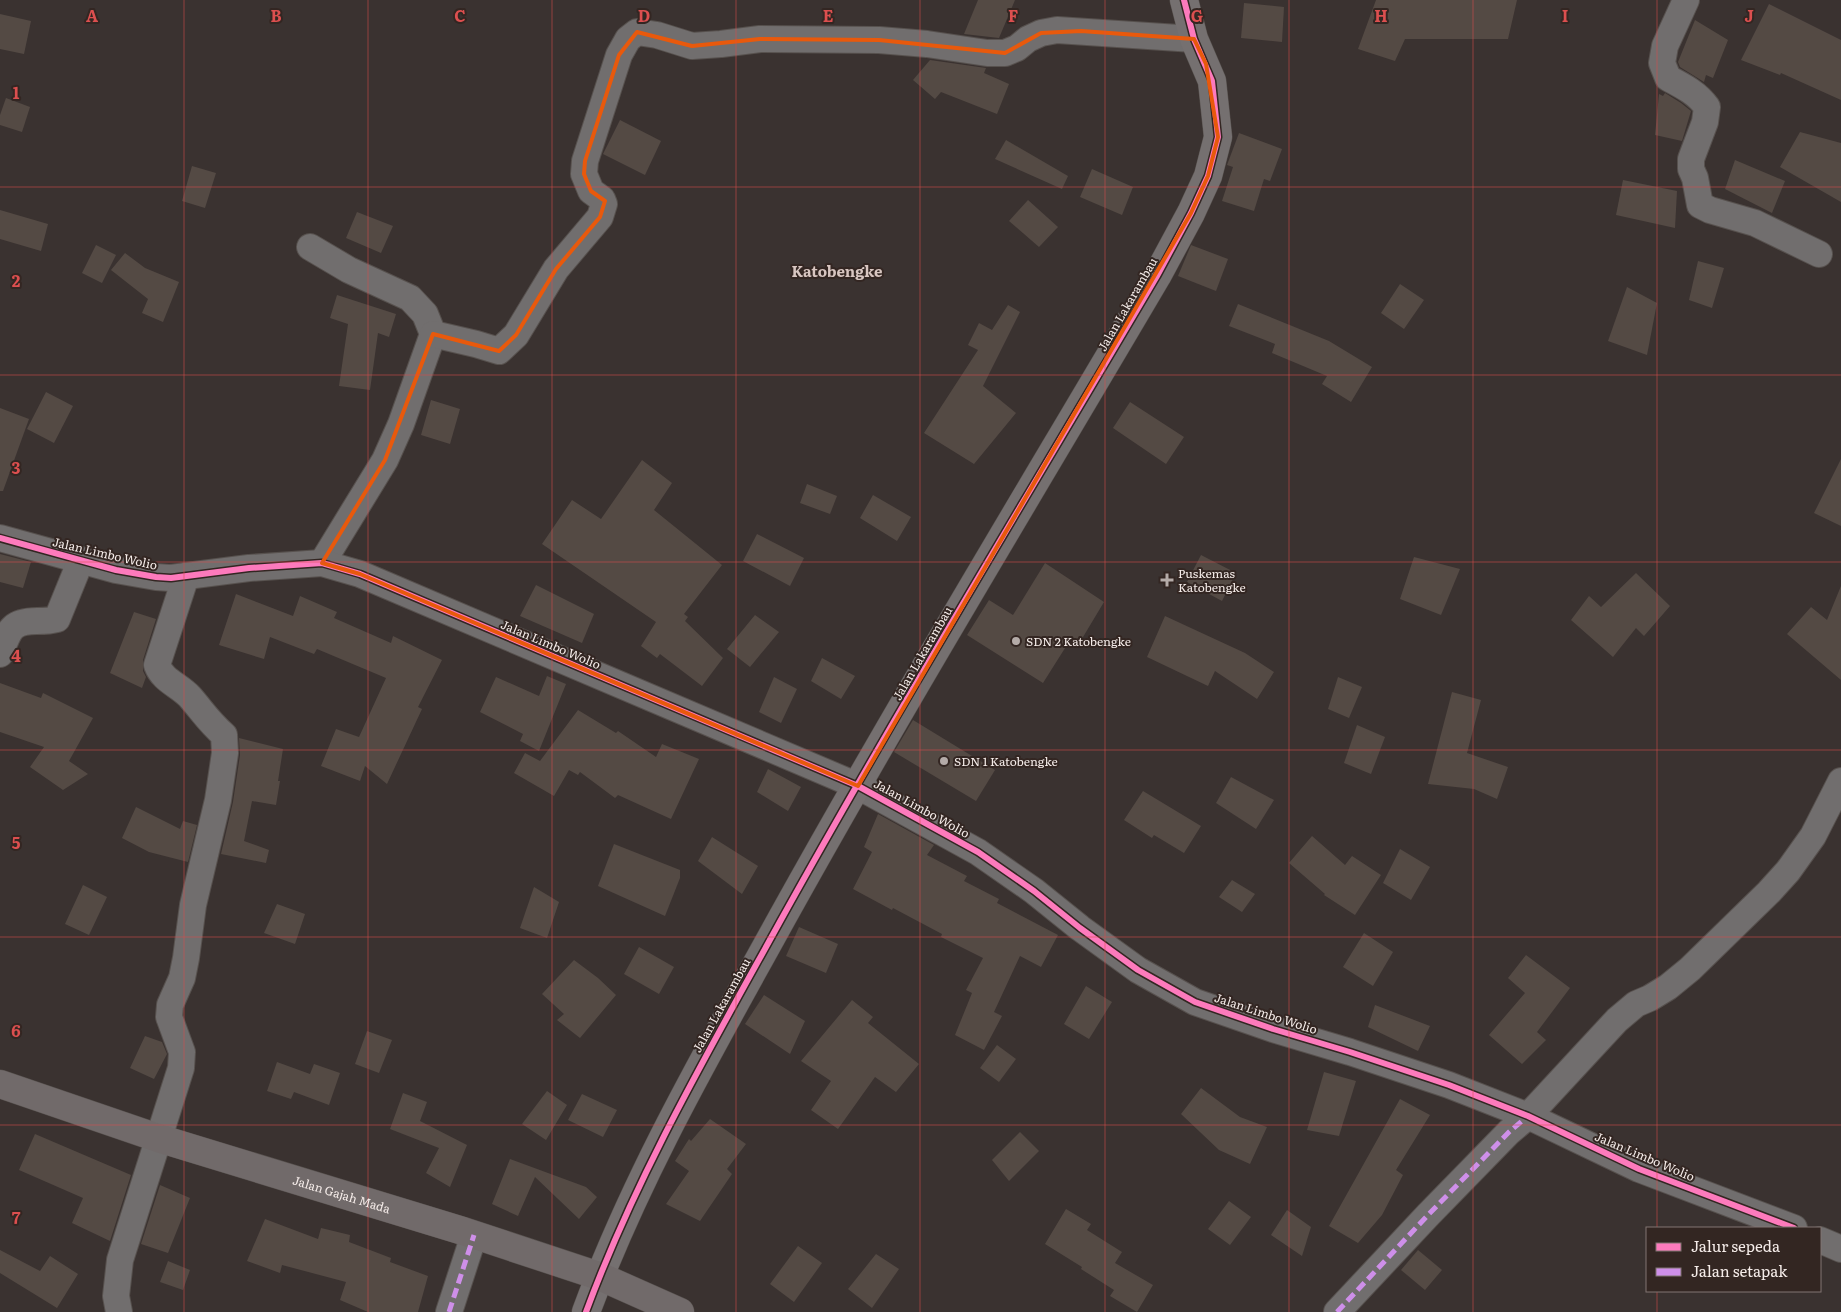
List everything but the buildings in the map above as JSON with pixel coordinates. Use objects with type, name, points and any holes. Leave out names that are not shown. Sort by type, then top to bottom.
[{"type":"highway","name":"Jalan Gajah Mada","points":[[0,1084],[158,1138],[474,1235],[599,1276],[680,1312]]},
{"type":"street","name":"Jalan Lakarambau","points":[[586,1312],[599,1276],[661,1139],[742,989],[858,786],[1157,276],[1191,213],[1208,176],[1218,138],[1216,103],[1212,81],[1194,38],[1184,0]]},
{"type":"street","points":[[1686,0],[1664,46],[1662,63],[1668,78],[1690,90],[1707,107],[1705,122],[1691,159],[1691,169],[1695,178],[1700,205],[1710,210],[1755,223],[1819,254]]},
{"type":"street","points":[[433,334],[499,351],[516,335],[556,269],[600,216],[604,204],[602,199],[592,191],[584,174],[585,161],[619,55],[628,39],[638,32],[657,35],[692,46],[760,39],[879,40],[1005,54],[1041,33],[1057,30],[1194,38]]},
{"type":"street","points":[[310,247],[349,270],[410,298],[426,314],[433,334],[401,424],[385,460],[322,564]]},
{"type":"street","name":"Jalan Limbo Wolio","points":[[0,538],[141,576],[171,578],[249,568],[322,564],[360,574],[858,786],[978,852],[1034,891],[1080,928],[1138,970],[1195,1002],[1449,1085],[1528,1116],[1639,1168],[1791,1227]]},
{"type":"street","points":[[0,654],[7,635],[17,623],[57,619],[81,560]]},
{"type":"street","points":[[119,1312],[116,1296],[120,1260],[181,1068],[182,1052],[169,1017],[170,1005],[182,978],[193,905],[218,800],[226,753],[224,735],[208,721],[189,696],[159,671],[157,665],[158,656],[170,629],[186,576]]},
{"type":"street","points":[[1337,1312],[1416,1226],[1509,1132],[1528,1116],[1626,1011],[1668,987],[1714,946],[1769,892],[1813,836],[1841,781]]},
{"type":"street","points":[[449,1312],[474,1235]]},
{"type":"street","points":[[1821,1240],[1841,1249]]},
{"type":"highlighted area","points":[[1081,31],[1194,39],[1206,64],[1218,137],[1208,176],[1191,213],[858,786],[360,574],[322,563],[385,460],[433,334],[499,351],[516,335],[556,269],[600,217],[605,201],[591,191],[584,174],[585,161],[619,55],[637,32],[692,46],[760,39],[879,40],[1005,53],[1041,33]]},
{"type":"marked path","points":[[1337,1312],[1428,1215],[1509,1132],[1528,1116]]},
{"type":"marked path","points":[[449,1312],[474,1235]]},
{"type":"cycle path","points":[[586,1312],[628,1210],[676,1112],[729,1015],[827,837],[967,596],[1157,276],[1191,213],[1208,176],[1218,137],[1212,81],[1194,39],[1184,0]]},
{"type":"cycle path","points":[[0,538],[116,570],[156,577],[171,578],[249,568],[322,563],[360,574],[858,786],[978,852],[1034,891],[1080,928],[1138,970],[1195,1002],[1449,1085],[1528,1116],[1639,1169],[1791,1227]]},
{"type":"place","name":"Puskemas Katobengke","points":[[1167,580]]},
{"type":"place","name":"SDN 2 Katobengke","points":[[1016,641]]},
{"type":"place","name":"SDN 1 Katobengke","points":[[944,761]]},
{"type":"district","name":"Katobengke","points":[[837,270]]}]
